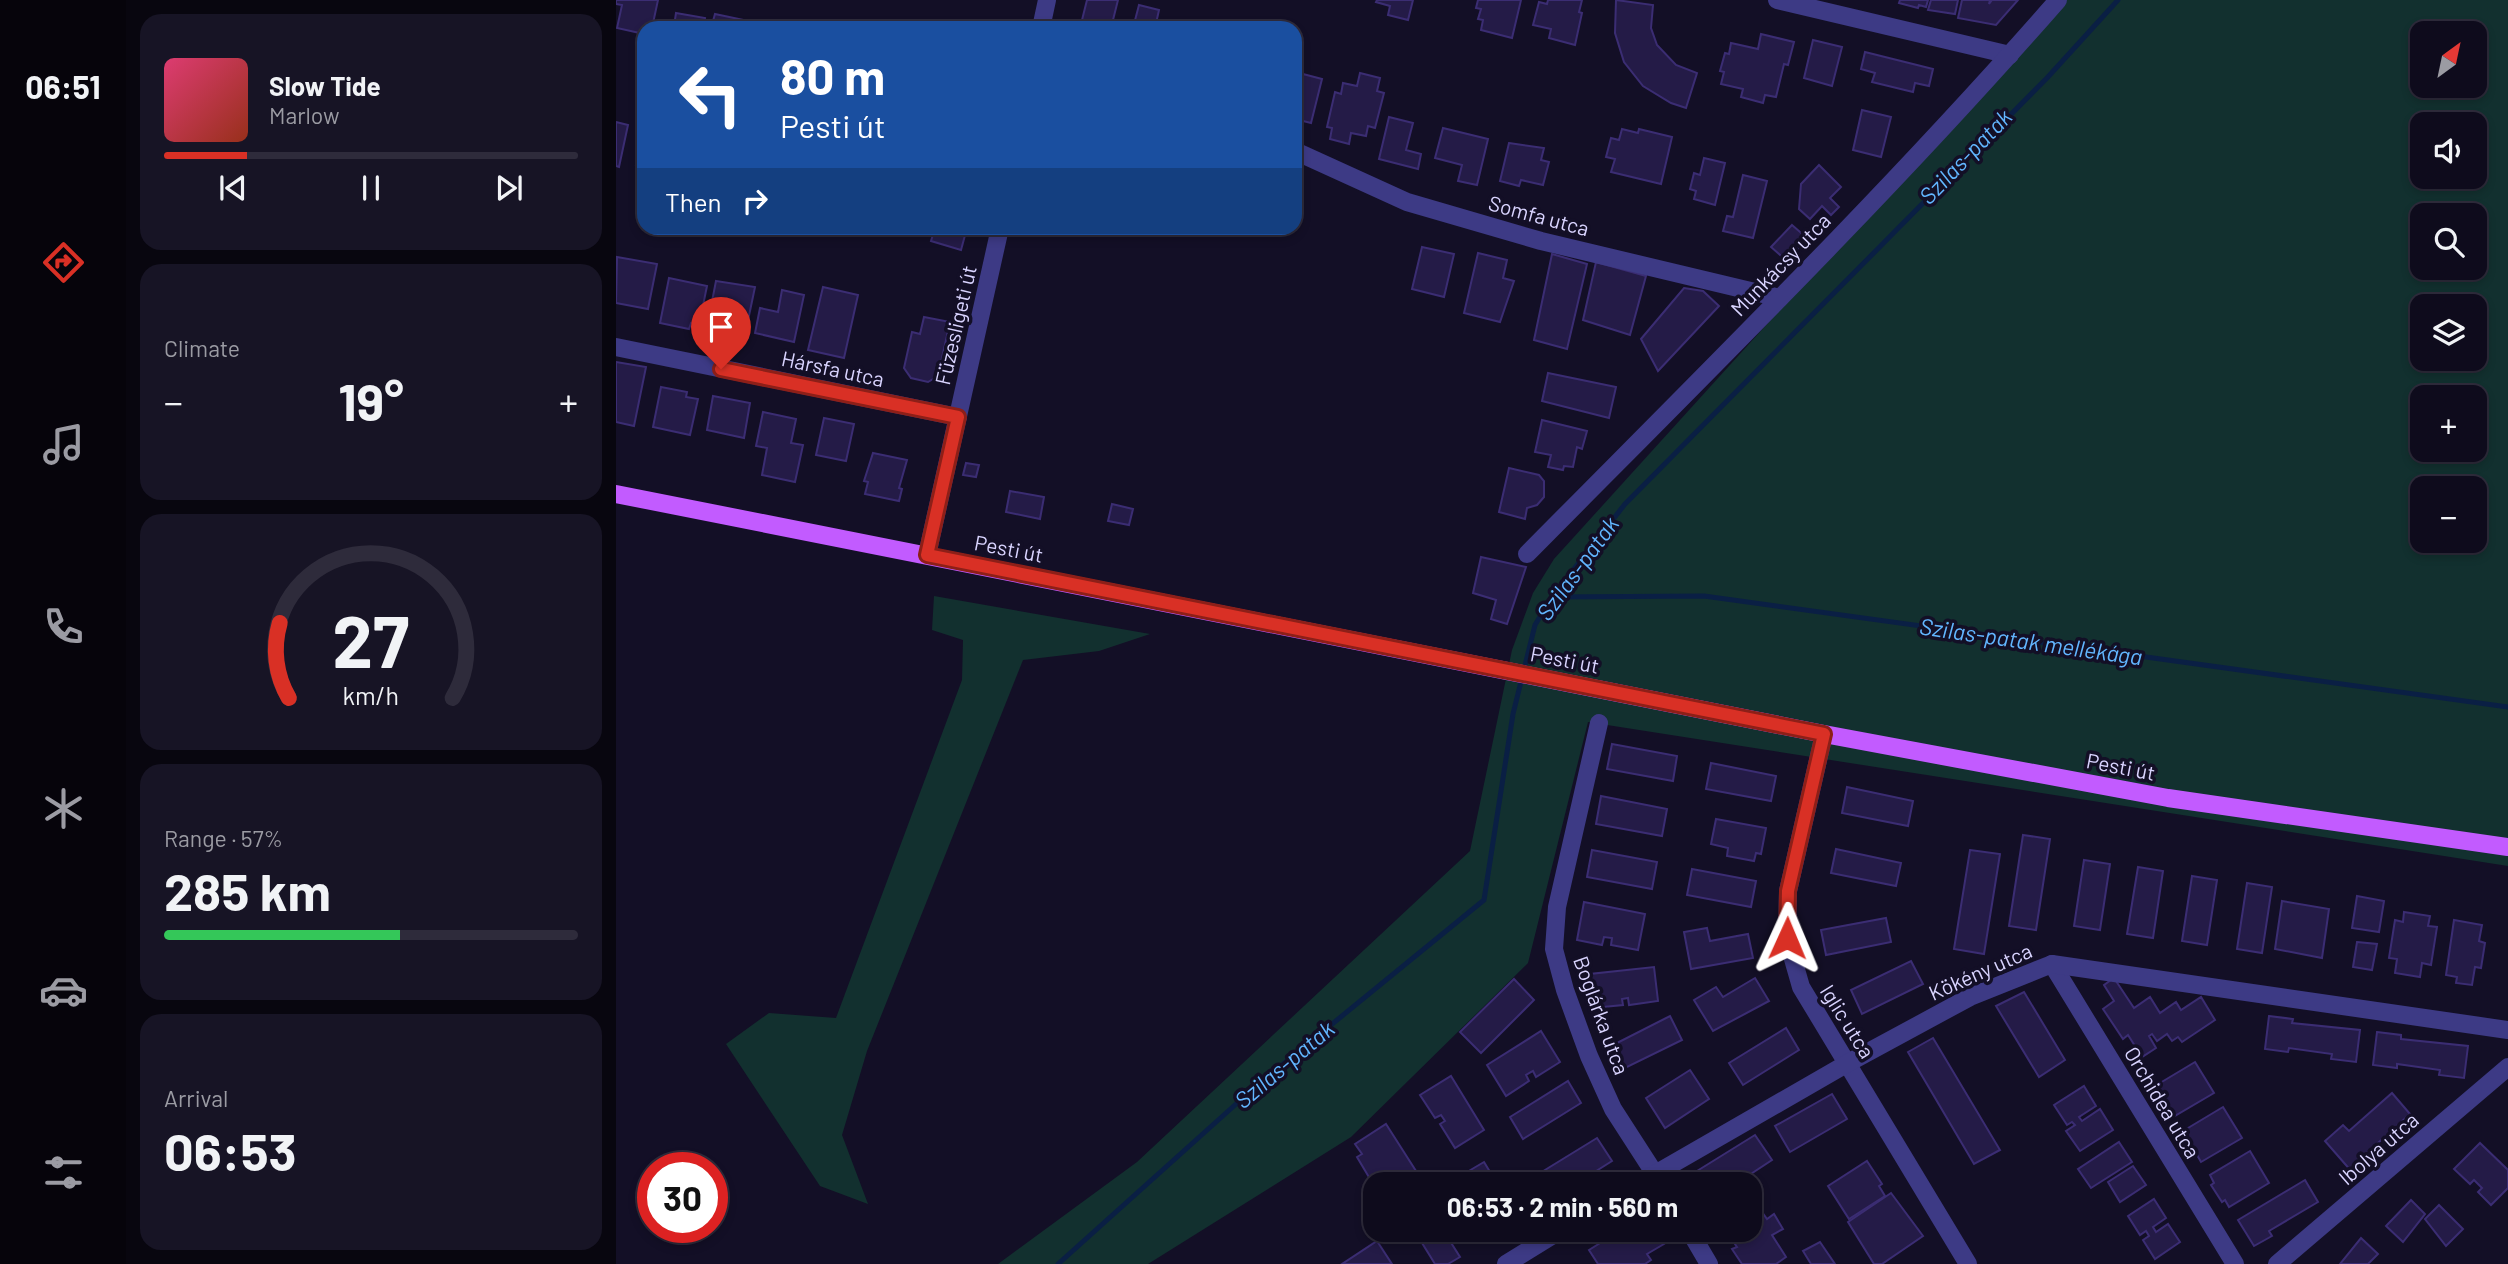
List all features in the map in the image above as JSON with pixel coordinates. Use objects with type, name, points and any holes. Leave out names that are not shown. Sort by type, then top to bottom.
[{"type":"main road","name":"Pesti út","points":[[616,494],[1824,734],[2168,798],[2508,847]]},
{"type":"street","points":[[1042,21],[1047,0]]},
{"type":"street","points":[[1777,0],[2010,55]]},
{"type":"street","name":"Munkácsy utca","points":[[1527,554],[1780,298],[2010,55],[2058,0]]},
{"type":"street","name":"Somfa utca","points":[[1302,154],[1407,202],[1541,241],[1780,298]]},
{"type":"street","name":"Füzesligeti út","points":[[927,555],[998,235]]},
{"type":"street","name":"Hársfa utca","points":[[616,347],[958,417]]},
{"type":"street","name":"Boglárka utca","points":[[1599,723],[1557,907],[1554,949],[1589,1056],[1608,1098],[1655,1172]]},
{"type":"street","name":"Iglic utca","points":[[1824,734],[1788,891],[1787,938],[1801,987],[1968,1264]]},
{"type":"street","name":"Kökény utca","points":[[1670,1172],[1848,1063],[1970,997],[2052,964],[2508,1030]]},
{"type":"street","name":"Orchidea utca","points":[[2052,964],[2235,1264]]},
{"type":"street","name":"Ibolya utca","points":[[2277,1264],[2508,1067]]},
{"type":"street","points":[[1506,1264],[1542,1242]]},
{"type":"street","points":[[1696,1242],[1709,1264]]},
{"type":"green space","points":[[2061,0],[2508,0],[2508,866],[1588,722],[1528,963],[1351,1137],[1148,1264],[998,1264],[1137,1162],[1470,851],[1512,650],[1533,593],[1554,559]]},
{"type":"green space","points":[[934,596],[1150,634],[1099,651],[1023,660],[867,1051],[842,1135],[868,1204],[820,1186],[726,1044],[769,1013],[836,1018],[962,680],[963,640],[932,630]]},
{"type":"building","points":[[616,0],[658,0],[654,21],[637,21],[637,32],[617,28],[622,5],[616,4]]},
{"type":"building","points":[[1087,0],[1118,0],[1113,21],[1082,21]]},
{"type":"building","points":[[1413,0],[1408,20],[1388,15],[1390,6],[1376,2]]},
{"type":"building","points":[[1478,0],[1521,0],[1512,38],[1481,30],[1483,20],[1478,19],[1481,9],[1476,8]]},
{"type":"building","points":[[1548,0],[1582,0],[1575,45],[1549,38],[1551,29],[1533,25],[1539,2],[1547,4]]},
{"type":"building","points":[[1616,0],[1653,5],[1651,28],[1657,45],[1676,65],[1697,73],[1686,108],[1671,103],[1643,86],[1624,62],[1615,33]]},
{"type":"building","points":[[1900,0],[1928,0],[1926,7],[1919,5],[1918,8],[1899,3]]},
{"type":"building","points":[[1931,0],[1958,0],[1955,14],[1928,10]]},
{"type":"building","points":[[1962,0],[1990,0],[1989,4],[1992,0],[2018,0],[1996,25],[1958,18]]},
{"type":"building","points":[[1139,5],[1159,10],[1157,21],[1135,21]]},
{"type":"building","points":[[676,13],[705,18],[704,21],[675,21]]},
{"type":"building","points":[[715,14],[748,21],[713,21]]},
{"type":"building","points":[[1761,34],[1794,42],[1788,65],[1784,64],[1776,97],[1765,95],[1763,103],[1741,97],[1743,89],[1721,84],[1724,72],[1720,71],[1725,53],[1729,54],[1731,43],[1758,49]]},
{"type":"building","points":[[1813,40],[1842,47],[1832,86],[1804,78]]},
{"type":"building","points":[[1865,52],[1933,69],[1929,86],[1915,83],[1913,92],[1872,82],[1875,73],[1861,69]]},
{"type":"building","points":[[1360,73],[1380,78],[1377,91],[1384,93],[1375,128],[1368,126],[1366,136],[1351,133],[1349,144],[1330,139],[1332,128],[1327,127],[1335,92],[1341,94],[1343,83],[1357,86]]},
{"type":"building","points":[[1303,74],[1322,79],[1311,123],[1302,121]]},
{"type":"building","points":[[1862,110],[1891,117],[1881,157],[1853,150]]},
{"type":"building","points":[[1389,117],[1413,123],[1406,150],[1421,154],[1418,169],[1379,159]]},
{"type":"building","points":[[616,122],[628,125],[619,167],[616,166]]},
{"type":"building","points":[[1443,128],[1488,139],[1477,185],[1458,181],[1462,165],[1435,158]]},
{"type":"building","points":[[1622,129],[1638,133],[1639,129],[1672,137],[1661,184],[1611,172],[1615,159],[1606,157],[1611,138],[1619,140]]},
{"type":"building","points":[[1509,143],[1544,148],[1541,160],[1549,162],[1543,185],[1521,180],[1519,186],[1500,181]]},
{"type":"building","points":[[1704,158],[1725,163],[1715,205],[1694,199],[1696,191],[1690,189],[1694,173],[1700,175]]},
{"type":"building","points":[[1819,165],[1841,187],[1830,198],[1839,207],[1831,215],[1822,206],[1810,219],[1799,209],[1801,184]]},
{"type":"building","points":[[1743,175],[1767,181],[1753,238],[1723,231],[1727,216],[1733,217]]},
{"type":"building","points":[[1792,225],[1807,238],[1787,261],[1771,247]]},
{"type":"building","points":[[933,235],[965,235],[961,250],[931,241]]},
{"type":"building","points":[[1422,247],[1454,254],[1444,297],[1412,289]]},
{"type":"building","points":[[1478,253],[1507,260],[1503,278],[1514,281],[1500,322],[1464,313]]},
{"type":"building","points":[[1552,254],[1587,264],[1567,349],[1534,340]]},
{"type":"building","points":[[617,257],[657,264],[648,309],[616,303]]},
{"type":"building","points":[[1596,262],[1646,276],[1630,335],[1583,320]]},
{"type":"building","points":[[669,278],[707,286],[699,325],[691,323],[689,329],[660,323]]},
{"type":"building","points":[[716,281],[755,287],[746,330],[708,322]]},
{"type":"building","points":[[823,287],[858,295],[844,358],[808,350]]},
{"type":"building","points":[[1684,288],[1703,291],[1719,306],[1658,371],[1641,339]]},
{"type":"building","points":[[782,290],[804,295],[794,342],[755,333],[760,308],[778,312]]},
{"type":"building","points":[[924,317],[950,322],[938,376],[928,382],[911,378],[904,368],[912,332],[920,334]]},
{"type":"building","points":[[616,362],[646,367],[634,426],[616,422]]},
{"type":"building","points":[[1548,373],[1616,387],[1609,418],[1542,401]]},
{"type":"building","points":[[661,387],[687,392],[686,397],[698,399],[690,435],[653,427]]},
{"type":"building","points":[[713,396],[750,403],[744,438],[707,430]]},
{"type":"building","points":[[763,412],[796,419],[791,443],[803,445],[795,482],[762,475],[767,448],[756,446]]},
{"type":"building","points":[[824,418],[854,424],[846,461],[816,455]]},
{"type":"building","points":[[1542,420],[1587,431],[1582,449],[1577,447],[1573,467],[1564,466],[1563,470],[1548,467],[1551,455],[1535,452]]},
{"type":"building","points":[[873,453],[907,460],[899,488],[902,489],[899,501],[865,494],[868,482],[864,481]]},
{"type":"building","points":[[966,463],[979,465],[976,477],[963,475]]},
{"type":"building","points":[[1509,468],[1539,475],[1544,481],[1544,497],[1537,505],[1527,508],[1525,519],[1499,512]]},
{"type":"building","points":[[1010,491],[1044,497],[1040,519],[1006,512]]},
{"type":"building","points":[[1112,504],[1133,509],[1129,525],[1108,521]]},
{"type":"building","points":[[1481,557],[1526,567],[1507,624],[1491,619],[1496,600],[1473,593]]},
{"type":"building","points":[[1612,744],[1677,756],[1673,781],[1607,769]]},
{"type":"building","points":[[1711,763],[1776,776],[1771,801],[1706,789]]},
{"type":"building","points":[[1847,787],[1913,801],[1908,826],[1842,813]]},
{"type":"building","points":[[1601,796],[1667,809],[1662,836],[1596,824]]},
{"type":"building","points":[[1716,819],[1766,828],[1761,854],[1756,853],[1754,861],[1727,856],[1728,848],[1711,844]]},
{"type":"building","points":[[2023,835],[2050,839],[2036,930],[2009,926]]},
{"type":"building","points":[[1836,849],[1901,863],[1896,886],[1831,873]]},
{"type":"building","points":[[1592,850],[1657,862],[1652,889],[1587,877]]},
{"type":"building","points":[[1970,850],[2000,854],[1984,954],[1954,949]]},
{"type":"building","points":[[2084,860],[2110,864],[2100,930],[2074,926]]},
{"type":"building","points":[[2138,867],[2163,871],[2153,938],[2127,934]]},
{"type":"building","points":[[1692,869],[1756,881],[1751,907],[1687,895]]},
{"type":"building","points":[[2192,876],[2217,880],[2207,945],[2182,941]]},
{"type":"building","points":[[2247,883],[2272,887],[2262,953],[2237,949]]},
{"type":"building","points":[[2357,896],[2384,901],[2379,932],[2352,928]]},
{"type":"building","points":[[2282,901],[2329,909],[2322,958],[2275,949]]},
{"type":"building","points":[[1584,902],[1645,914],[1638,950],[1611,945],[1612,938],[1604,937],[1602,945],[1577,940]]},
{"type":"building","points":[[2404,912],[2430,916],[2428,926],[2437,927],[2431,965],[2422,963],[2420,977],[2395,973],[2397,959],[2389,958],[2395,920],[2403,922]]},
{"type":"building","points":[[1886,918],[1891,942],[1826,955],[1821,930]]},
{"type":"building","points":[[2454,920],[2482,925],[2479,941],[2485,943],[2481,968],[2475,967],[2472,985],[2456,983],[2457,977],[2446,975]]},
{"type":"building","points":[[1707,928],[1710,941],[1748,934],[1753,958],[1691,969],[1684,932]]},
{"type":"building","points":[[2357,942],[2377,944],[2372,970],[2353,967]]},
{"type":"building","points":[[1911,961],[1923,984],[1862,1014],[1851,990]]},
{"type":"building","points":[[1654,967],[1658,1001],[1629,1005],[1628,998],[1622,999],[1623,1005],[1593,1008],[1590,974]]},
{"type":"building","points":[[1755,978],[1769,1001],[1713,1031],[1694,1000],[1716,987],[1723,997]]},
{"type":"building","points":[[2114,978],[2134,1008],[2150,997],[2160,1013],[2176,1002],[2181,1010],[2201,997],[2215,1020],[2182,1042],[2178,1037],[2172,1041],[2167,1034],[2157,1041],[2152,1034],[2149,1036],[2156,1048],[2142,1057],[2128,1035],[2123,1039],[2103,1009],[2114,1001],[2104,985]]},
{"type":"building","points":[[1514,979],[1534,1000],[1481,1053],[1460,1032]]},
{"type":"building","points":[[2024,992],[2065,1060],[2039,1077],[1996,1006]]},
{"type":"building","points":[[1670,1016],[1682,1040],[1625,1068],[1613,1045]]},
{"type":"building","points":[[2269,1016],[2293,1019],[2292,1023],[2360,1030],[2356,1062],[2331,1059],[2332,1054],[2289,1048],[2288,1052],[2265,1049]]},
{"type":"building","points":[[1786,1028],[1799,1050],[1743,1085],[1729,1063]]},
{"type":"building","points":[[1541,1031],[1560,1062],[1536,1077],[1533,1071],[1526,1075],[1529,1081],[1506,1096],[1487,1065]]},
{"type":"building","points":[[2377,1032],[2401,1035],[2401,1039],[2468,1046],[2464,1078],[2439,1075],[2440,1070],[2397,1064],[2397,1068],[2373,1065]]},
{"type":"building","points":[[1933,1038],[2000,1150],[1974,1164],[1908,1052]]},
{"type":"building","points":[[2195,1062],[2214,1093],[2173,1117],[2156,1095],[2159,1093],[2155,1086]]},
{"type":"building","points":[[1690,1070],[1709,1099],[1665,1128],[1646,1098]]},
{"type":"building","points":[[1451,1076],[1484,1130],[1455,1148],[1440,1124],[1445,1121],[1441,1115],[1435,1118],[1420,1095]]},
{"type":"building","points":[[1568,1081],[1581,1103],[1523,1139],[1510,1117]]},
{"type":"building","points":[[2084,1086],[2096,1106],[2079,1117],[2082,1121],[2100,1109],[2113,1130],[2080,1151],[2066,1131],[2075,1125],[2072,1122],[2067,1125],[2054,1105]]},
{"type":"building","points":[[2392,1093],[2410,1114],[2368,1152],[2370,1155],[2352,1172],[2325,1141],[2343,1125],[2349,1131]]},
{"type":"building","points":[[1832,1094],[1847,1119],[1790,1152],[1775,1126]]},
{"type":"building","points":[[2223,1107],[2242,1138],[2201,1162],[2197,1155],[2194,1157],[2184,1140],[2187,1138],[2183,1131]]},
{"type":"building","points":[[1386,1124],[1416,1171],[1366,1172],[1357,1157],[1362,1154],[1355,1144]]},
{"type":"building","points":[[1755,1135],[1772,1160],[1754,1172],[1697,1171]]},
{"type":"building","points":[[1597,1138],[1612,1161],[1595,1172],[1542,1172]]},
{"type":"building","points":[[2119,1142],[2132,1162],[2091,1188],[2078,1169]]},
{"type":"building","points":[[2480,1143],[2508,1170],[2508,1188],[2491,1205],[2478,1192],[2482,1188],[2474,1180],[2470,1184],[2454,1169]]},
{"type":"building","points":[[2250,1151],[2269,1183],[2229,1207],[2225,1200],[2222,1202],[2211,1185],[2214,1183],[2210,1175]]},
{"type":"building","points":[[1867,1161],[1882,1184],[1879,1186],[1885,1196],[1849,1219],[1828,1186]]},
{"type":"building","points":[[1484,1162],[1490,1172],[1467,1172]]},
{"type":"building","points":[[2133,1166],[2146,1185],[2120,1202],[2108,1182]]},
{"type":"building","points":[[2305,1180],[2318,1202],[2269,1231],[2272,1236],[2254,1246],[2238,1220]]},
{"type":"building","points":[[1891,1193],[1923,1236],[1882,1264],[1874,1264],[1848,1222]]},
{"type":"building","points":[[2154,1199],[2166,1218],[2153,1227],[2156,1232],[2168,1224],[2180,1242],[2155,1259],[2143,1240],[2149,1236],[2146,1231],[2140,1235],[2128,1216]]},
{"type":"building","points":[[2411,1200],[2425,1214],[2403,1242],[2386,1226]]},
{"type":"building","points":[[2439,1205],[2463,1229],[2446,1246],[2425,1219]]},
{"type":"building","points":[[1762,1212],[1767,1219],[1774,1214],[1783,1229],[1772,1235],[1786,1257],[1776,1264],[1742,1264],[1732,1249],[1737,1247],[1734,1242],[1762,1242]]},
{"type":"building","points":[[2361,1238],[2378,1254],[2368,1264],[2340,1264]]},
{"type":"building","points":[[1378,1242],[1392,1264],[1342,1264]]},
{"type":"building","points":[[1421,1242],[1451,1242],[1460,1257],[1448,1264],[1435,1264]]},
{"type":"building","points":[[1602,1242],[1664,1244],[1647,1254],[1651,1260],[1645,1264],[1598,1264],[1589,1250]]},
{"type":"building","points":[[1820,1242],[1835,1264],[1811,1264],[1803,1251]]},
{"type":"waterway","name":"Szilas-patak","points":[[1058,1264],[1255,1087],[1484,900],[1513,714],[1535,625],[1552,597],[1625,504],[2047,78],[2118,0]]},
{"type":"waterway","name":"Szilas-patak mellékága","points":[[1553,597],[1704,596],[2508,707]]},
{"type":"route","points":[[721,369],[958,417],[927,555],[1824,734],[1788,891],[1787,938]]}]
